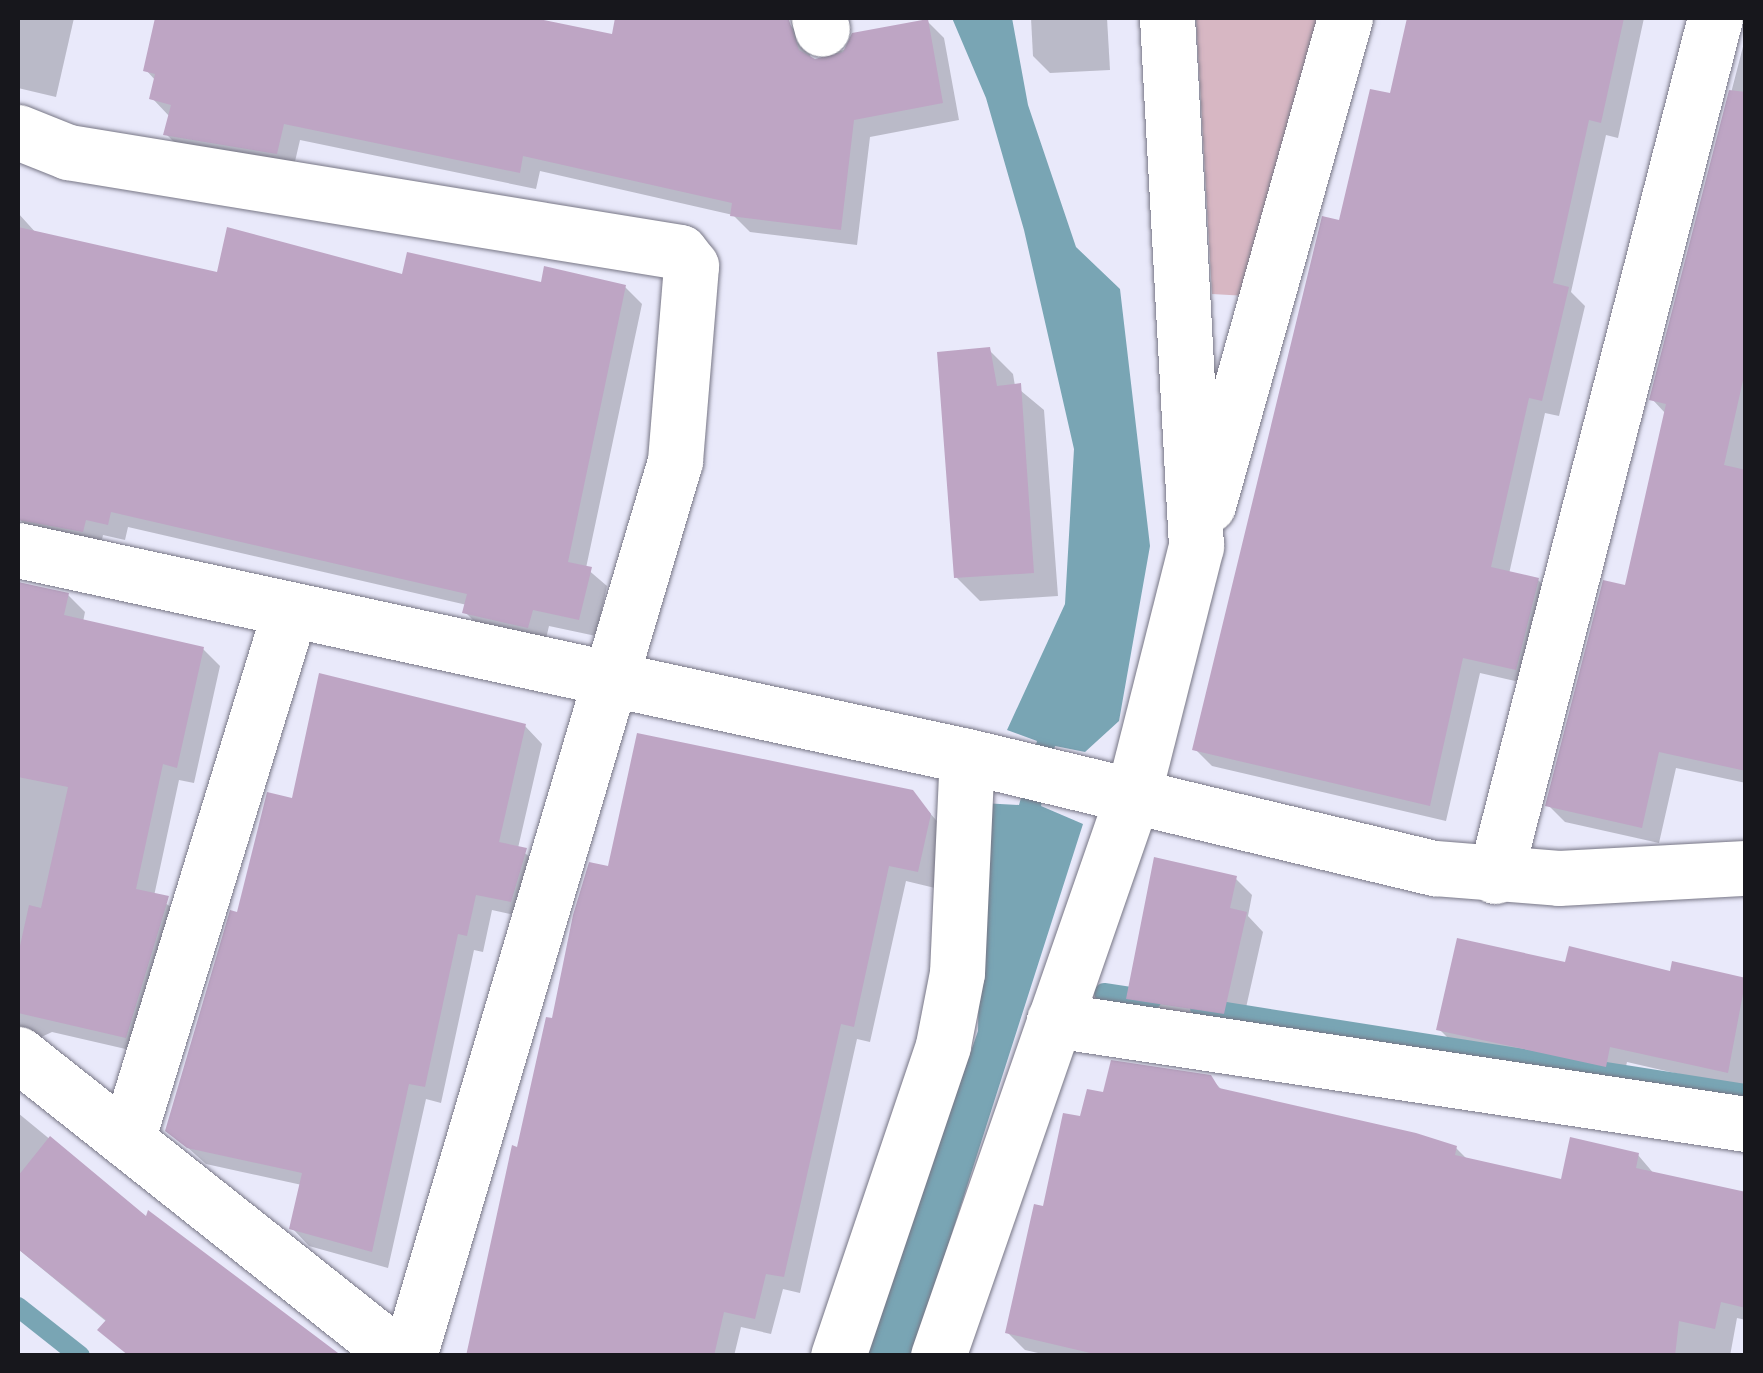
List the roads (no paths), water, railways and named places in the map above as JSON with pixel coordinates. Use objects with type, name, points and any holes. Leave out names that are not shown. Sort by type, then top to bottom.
[{"type":"street","points":[[1167,18],[1196,546]]},
{"type":"street","points":[[938,1356],[1133,795],[1196,546],[1345,18]]},
{"type":"street","points":[[1495,876],[1715,18]]},
{"type":"street","points":[[18,132],[68,152],[680,252],[692,266],[674,461],[614,680],[409,1356]]},
{"type":"street","points":[[18,550],[967,756],[1495,876],[1746,868]]},
{"type":"street","points":[[128,1137],[290,610]]},
{"type":"street","points":[[838,1356],[943,1045],[956,972],[967,756]]},
{"type":"street","points":[[1054,1020],[1746,1124]]},
{"type":"street","points":[[18,1054],[128,1137],[399,1356]]},
{"type":"water","points":[[952,18],[1012,18],[1028,105],[1076,247],[1120,289],[1150,546],[1119,721],[1085,752],[1055,746],[1041,806],[1083,824],[913,1355],[865,1356],[978,1031],[982,803],[1019,805],[1037,741],[1007,730],[1065,604],[1074,449],[1024,230],[986,98]]},
{"type":"waterway","points":[[1104,993],[1151,1000]]},
{"type":"waterway","points":[[1200,1008],[1746,1094]]},
{"type":"waterway","points":[[18,1307],[80,1356]]}]
